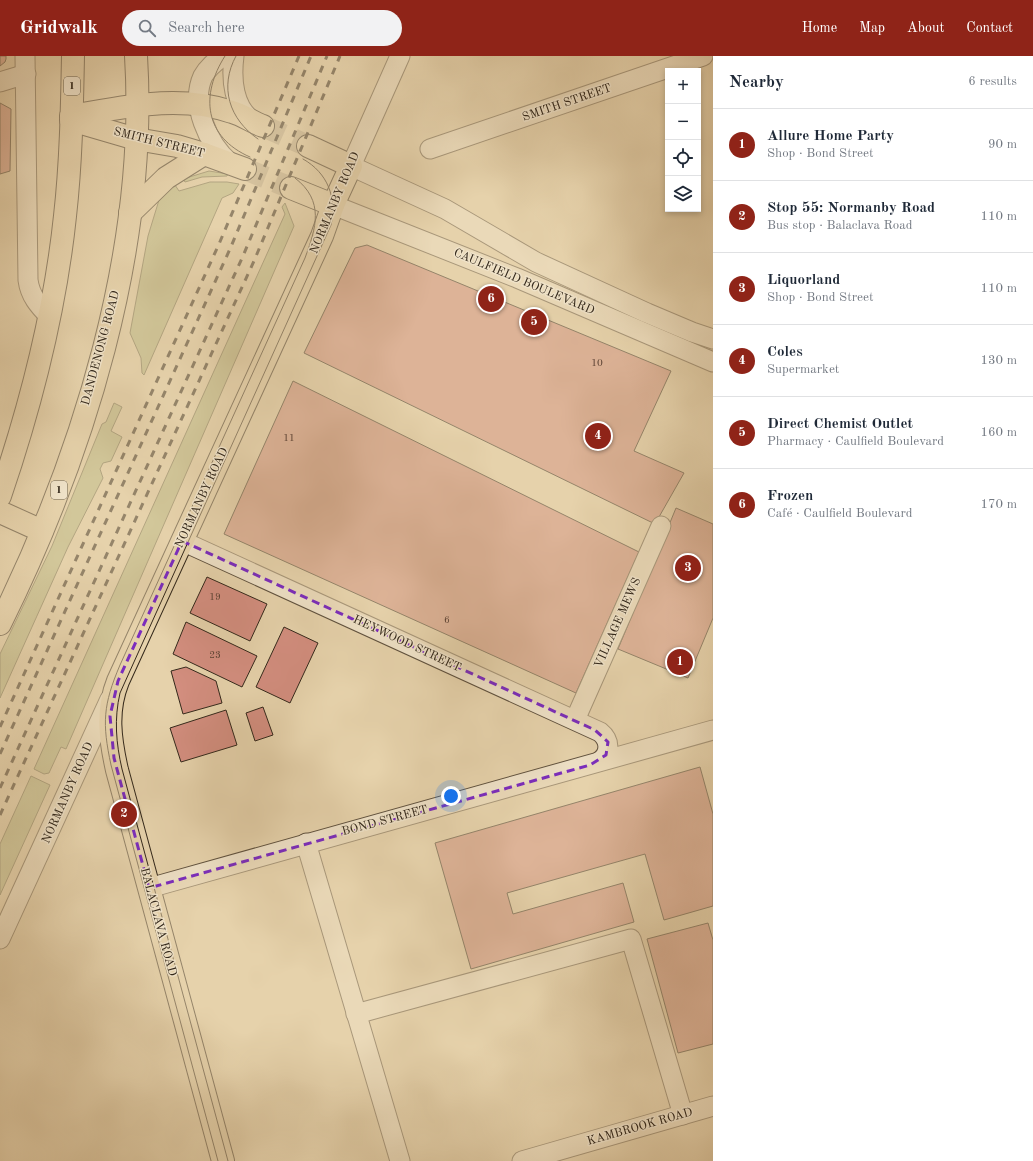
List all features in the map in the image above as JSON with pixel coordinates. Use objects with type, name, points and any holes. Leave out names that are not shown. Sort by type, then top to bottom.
[{"type":"main road","name":"1","points":[[0,496],[34,389],[50,317],[66,215],[73,56]]},
{"type":"main road","name":"DANDENONG ROAD","points":[[0,624],[42,531],[71,456],[113,312],[130,213],[136,139],[136,56]]},
{"type":"main road","name":"SMITH STREET","points":[[71,118],[137,105],[164,102],[200,105],[233,112],[261,126]]},
{"type":"main road","name":"SMITH STREET","points":[[71,118],[136,139],[177,146],[237,166]]},
{"type":"main road","points":[[308,146],[351,166]]},
{"type":"main road","points":[[130,213],[166,178],[204,154]]},
{"type":"main road","name":"NORMANBY ROAD","points":[[118,681],[322,236],[333,205],[351,166]]},
{"type":"main road","points":[[291,188],[333,205]]},
{"type":"main road","points":[[0,512],[42,531]]},
{"type":"main road","name":"BALACLAVA ROAD","points":[[118,681],[111,704],[111,740],[117,770],[223,1161]]},
{"type":"street","points":[[223,56],[209,67],[203,77],[200,88],[200,105],[212,141],[220,153],[237,166]]},
{"type":"street","points":[[234,56],[233,80],[238,101],[245,114],[261,126]]},
{"type":"street","name":"NORMANBY ROAD","points":[[351,166],[400,56]]},
{"type":"street","name":"SMITH STREET","points":[[430,149],[703,56]]},
{"type":"street","points":[[0,82],[26,65]]},
{"type":"street","points":[[26,65],[28,280],[30,291],[35,301],[50,317]]},
{"type":"street","name":"CAULFIELD BOULEVARD","points":[[351,166],[445,209],[536,262],[647,313],[713,339]]},
{"type":"street","name":"CAULFIELD BOULEVARD","points":[[333,205],[517,278],[713,362]]},
{"type":"street","name":"VILLAGE MEWS","points":[[575,720],[662,526]]},
{"type":"street","name":"HEYWOOD STREET","points":[[182,541],[600,732],[605,737],[608,744],[608,750],[600,761]]},
{"type":"street","name":"NORMANBY ROAD","points":[[0,939],[118,681]]},
{"type":"street","name":"BOND STREET","points":[[150,888],[713,730]]},
{"type":"street","points":[[306,843],[400,1161]]},
{"type":"street","points":[[356,1014],[631,939],[683,1115]]},
{"type":"street","name":"KAMBROOK ROAD","points":[[522,1161],[713,1106]]},
{"type":"highlighted area","points":[[182,541],[595,730],[608,742],[606,755],[590,765],[149,888],[114,758],[110,716],[118,681]]},
{"type":"shaded area","points":[[209,171],[228,174],[227,176],[202,177],[185,182],[183,179]]},
{"type":"shaded area","points":[[210,182],[239,184],[233,193],[222,198],[144,375],[142,373],[141,358],[130,333],[148,236],[159,200],[166,191],[175,185],[179,191]]},
{"type":"shaded area","points":[[285,203],[294,226],[66,749],[61,747],[49,773],[44,774],[34,769],[285,214],[282,207]]},
{"type":"shaded area","points":[[114,403],[122,407],[111,431],[122,437],[111,461],[103,463],[100,469],[103,478],[68,547],[0,698],[0,654],[52,546],[102,424],[106,422]]},
{"type":"shaded area","points":[[31,776],[50,785],[0,895],[0,844]]},
{"type":"building","points":[[0,56],[6,56],[6,59],[0,66]]},
{"type":"building","points":[[0,103],[11,109],[10,171],[0,174]]},
{"type":"building","points":[[367,245],[671,371],[634,451],[684,473],[655,524],[304,353],[355,248]]},
{"type":"building","points":[[293,381],[639,552],[576,693],[224,534]]},
{"type":"building","points":[[676,508],[713,524],[713,618],[688,678],[618,649]]},
{"type":"building","points":[[207,577],[267,604],[250,641],[190,613]]},
{"type":"building","points":[[186,622],[257,656],[242,687],[173,654]]},
{"type":"building","points":[[284,627],[318,643],[290,703],[256,687]]},
{"type":"building","points":[[186,667],[216,681],[222,703],[183,714],[171,671]]},
{"type":"building","points":[[263,707],[273,735],[255,741],[246,713]]},
{"type":"building","points":[[226,710],[237,745],[181,762],[170,728]]},
{"type":"building","points":[[700,767],[713,814],[713,906],[664,920],[645,854],[507,893],[513,914],[623,883],[634,922],[471,969],[435,843]]},
{"type":"building","points":[[708,923],[713,940],[713,1044],[678,1053],[647,939]]},
{"type":"tunnel","points":[[263,126],[308,146]]},
{"type":"tunnel","points":[[245,169],[291,188]]},
{"type":"tram line","points":[[225,56],[212,85],[210,100],[211,114],[215,127],[223,138],[235,149],[250,157]]},
{"type":"tram line","points":[[236,56],[228,79],[230,102],[240,122],[258,139]]},
{"type":"tram line","points":[[228,1161],[122,769],[118,750],[116,722],[120,693],[331,225],[333,205],[329,187],[319,171],[303,159]]},
{"type":"tram line","points":[[218,1161],[111,765],[105,725],[107,703],[114,679],[309,247],[315,226],[314,206],[311,196],[295,178]]},
{"type":"railway","points":[[0,727],[219,244],[299,56]]},
{"type":"railway","points":[[0,754],[230,249],[311,56]]},
{"type":"railway","points":[[0,788],[243,256],[327,56]]},
{"type":"railway","points":[[0,815],[254,261],[340,56]]},
{"type":"place","name":"Frozen","points":[[491,299]]},
{"type":"place","name":"Direct Chemist Outlet","points":[[534,322]]},
{"type":"place","name":"Coles","points":[[598,436]]},
{"type":"place","name":"Liquorland","points":[[688,568]]},
{"type":"place","name":"Allure Home Party","points":[[680,662]]},
{"type":"place","name":"Stop 55: Normanby Road","points":[[124,814]]}]
